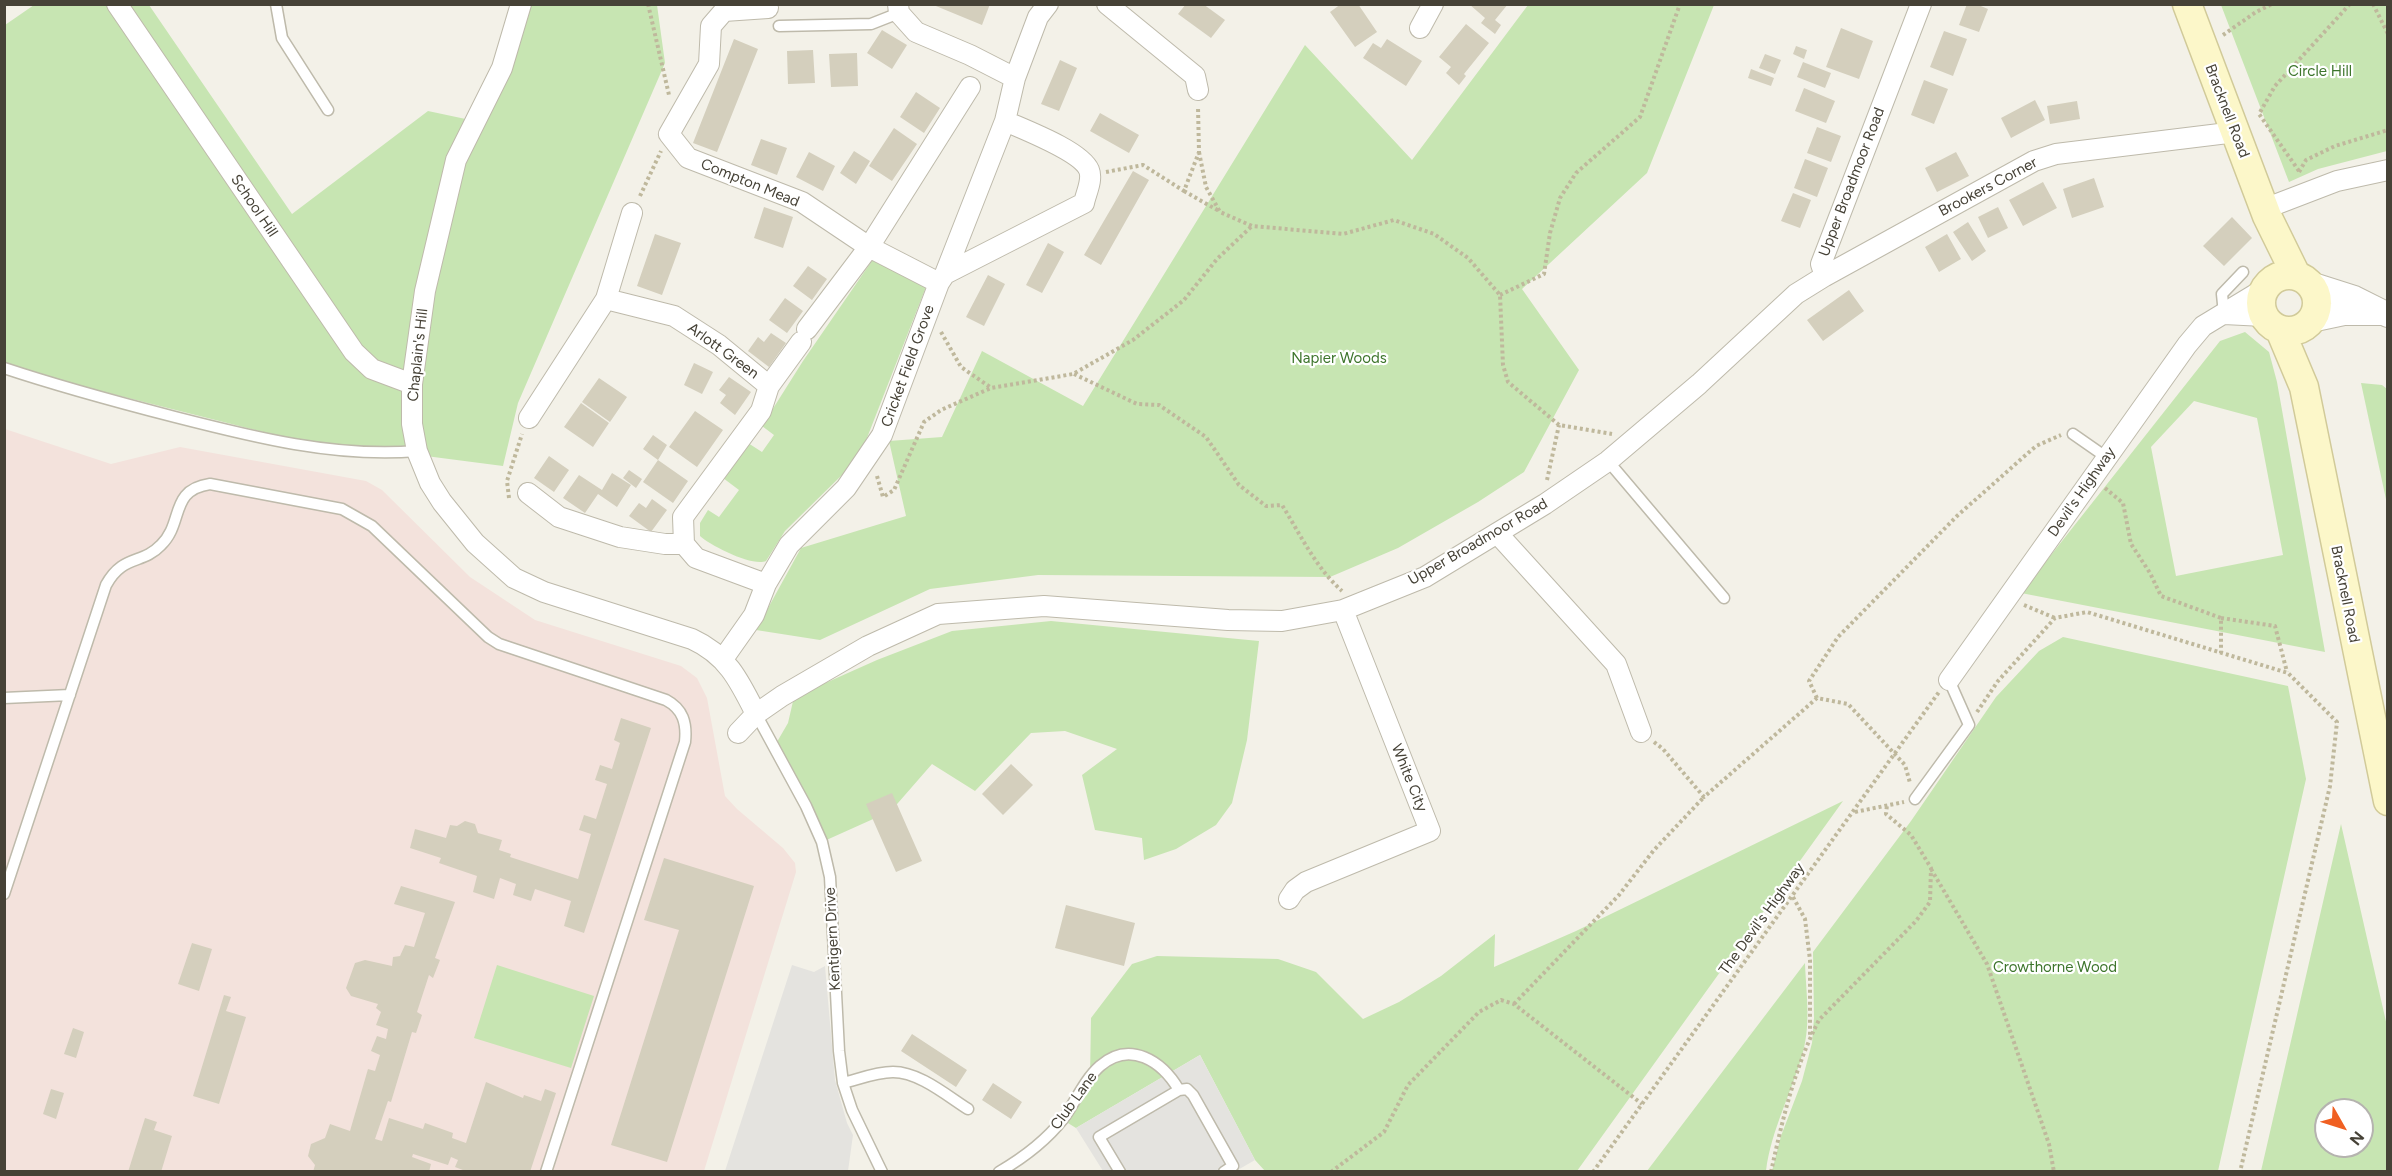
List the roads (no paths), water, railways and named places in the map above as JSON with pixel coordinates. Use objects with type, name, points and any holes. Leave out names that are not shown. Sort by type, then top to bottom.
[{"type":"main road","name":"Bracknell Road","points":[[2187,4],[2236,132],[2271,210],[2283,299],[2304,387],[2388,801]]},
{"type":"street","name":"School Hill","points":[[117,4],[354,352],[372,369],[412,384]]},
{"type":"street","name":"Chaplain's Hill","points":[[521,4],[502,68],[456,160],[425,291],[412,384],[412,424],[417,451],[430,483],[442,502],[475,543],[514,578],[544,592],[692,639],[711,648],[723,659],[745,692],[756,714]]},
{"type":"street","name":"Cricket Field Grove","points":[[723,659],[754,615],[766,584],[789,545],[846,488],[882,435],[1005,121],[1015,78],[1038,17],[1048,4]]},
{"type":"street","points":[[1107,4],[1195,76],[1198,90]]},
{"type":"street","points":[[1420,28],[1433,4]]},
{"type":"street","name":"Upper Broadmoor Road","points":[[738,733],[756,714],[782,696],[867,646],[938,614],[1044,606],[1228,620],[1282,621],[1350,607],[1425,577],[1533,511],[1608,461],[1699,384],[1796,294],[1825,276],[1821,264],[1920,4]]},
{"type":"street","name":"Compton Mead","points":[[768,8],[724,12],[711,26],[709,64],[672,128],[688,158],[802,202],[869,247],[942,279]]},
{"type":"street","points":[[898,9],[916,32],[970,55],[1015,78]]},
{"type":"street","points":[[869,247],[970,87]]},
{"type":"street","points":[[942,279],[1084,202],[1090,181],[1089,170],[1076,156],[1005,121]]},
{"type":"street","name":"Brookers Corner","points":[[1825,276],[2034,161],[2056,154],[2236,132]]},
{"type":"street","points":[[2271,210],[2337,181],[2388,170]]},
{"type":"street","points":[[529,418],[606,299],[632,213]]},
{"type":"street","name":"Arlott Green","points":[[684,544],[683,517],[761,411],[769,386],[869,247]]},
{"type":"street","points":[[2224,314],[2283,299],[2354,298],[2386,314]]},
{"type":"street","name":"Arlott Green","points":[[606,299],[674,316],[719,345],[769,386]]},
{"type":"street","points":[[2283,299],[2344,314],[2386,314]]},
{"type":"street","name":"Devil's Highway","points":[[1948,680],[2106,457],[2203,326],[2224,314],[2283,299]]},
{"type":"street","points":[[528,493],[559,517],[620,537],[665,544],[684,544],[696,558],[766,584]]},
{"type":"street","points":[[1497,533],[1616,664],[1641,732]]},
{"type":"street","name":"White City","points":[[1289,900],[1295,890],[1306,882],[1430,831],[1350,607]]},
{"type":"lane","points":[[276,4],[282,38],[328,110]]},
{"type":"lane","points":[[779,26],[870,24],[898,9]]},
{"type":"lane","points":[[2224,314],[2222,294],[2283,299]]},
{"type":"lane","points":[[4,368],[66,389],[234,432],[296,444],[385,453],[417,451]]},
{"type":"lane","points":[[2073,434],[2106,457]]},
{"type":"lane","points":[[1608,461],[1724,598]]},
{"type":"lane","points":[[4,894],[106,585],[111,575],[124,563],[160,547],[168,535],[181,501],[187,492],[198,486],[210,484],[342,509],[356,515],[385,538],[494,640],[514,650],[666,700],[676,705],[686,729],[685,742],[546,1172]]},
{"type":"lane","points":[[1915,799],[1969,725],[1948,680]]},
{"type":"lane","points":[[4,698],[70,695]]},
{"type":"lane","name":"Kentigern Drive","points":[[756,714],[806,806],[822,842],[830,877],[838,1040],[843,1083],[852,1110],[882,1172]]},
{"type":"lane","name":"Club Lane","points":[[999,1172],[1040,1145],[1063,1120],[1098,1067],[1111,1058],[1128,1055],[1146,1056],[1160,1065],[1179,1090],[1187,1089],[1194,1095],[1231,1170]]},
{"type":"lane","points":[[843,1083],[878,1074],[905,1073],[916,1077],[968,1108]]},
{"type":"lane","points":[[1120,1172],[1099,1137],[1179,1090]]},
{"type":"park label","name":"Circle Hill","points":[[2320,72]]},
{"type":"park label","name":"Napier Woods","points":[[1339,359]]},
{"type":"park label","name":"Crowthorne Wood","points":[[2055,968]]}]
